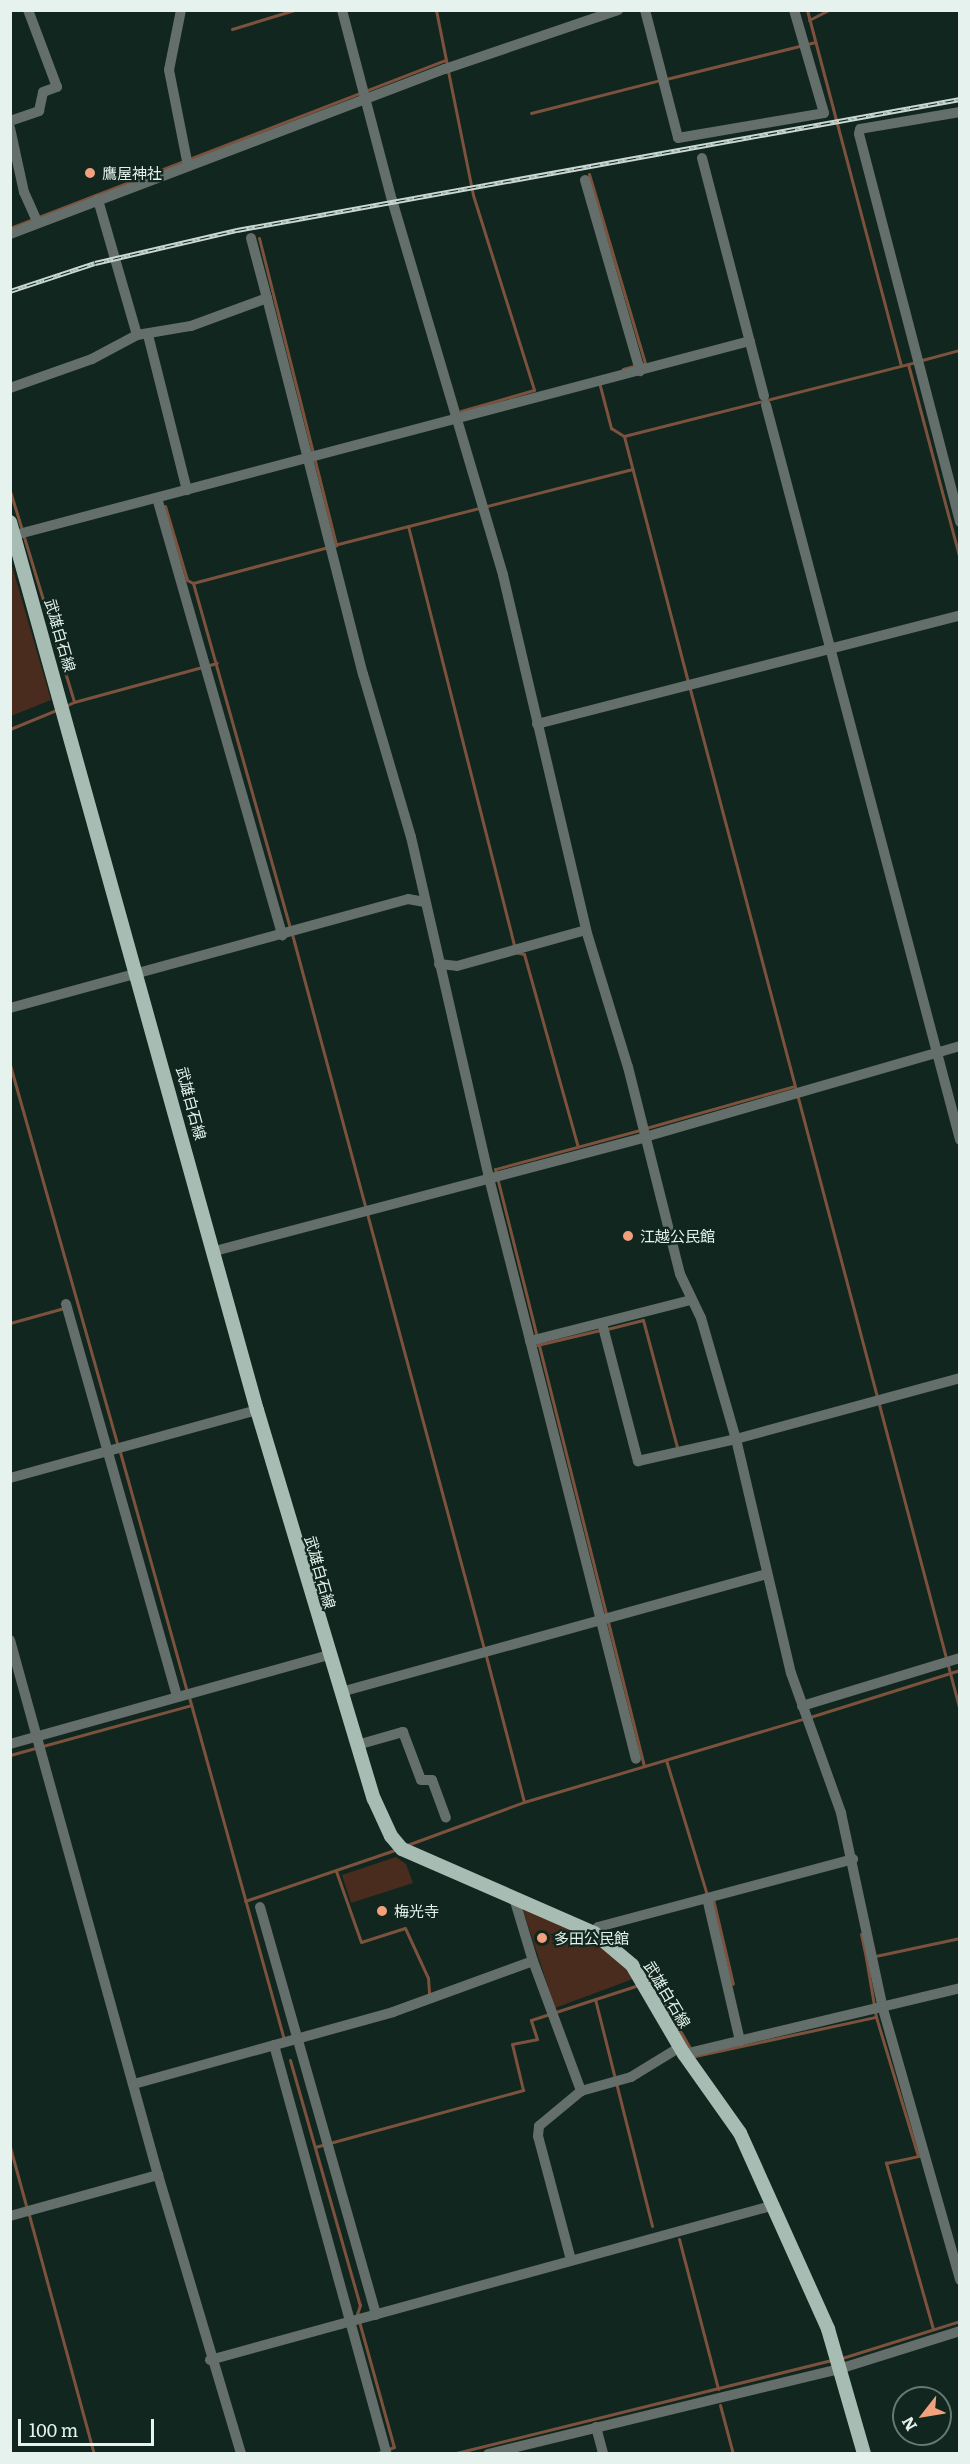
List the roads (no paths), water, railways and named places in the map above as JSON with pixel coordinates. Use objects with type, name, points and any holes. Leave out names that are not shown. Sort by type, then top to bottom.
[{"type":"main road","name":"武雄白石線","points":[[18,531],[257,1410],[328,1655],[375,1799],[401,1847],[594,1933],[615,1948],[644,1984],[740,2133],[821,2313],[864,2454]]},
{"type":"street","points":[[10,121],[39,111],[43,92],[57,87],[28,10]]},
{"type":"street","points":[[182,10],[169,70],[187,163]]},
{"type":"street","points":[[342,10],[363,95],[484,506],[586,930],[644,1132],[680,1274],[701,1318],[736,1439],[766,1574],[804,1714],[841,1813],[873,1957],[878,2010],[960,2280]]},
{"type":"street","points":[[10,234],[36,220],[98,200],[363,95],[618,10]]},
{"type":"street","points":[[645,10],[678,138],[824,112],[794,10]]},
{"type":"street","points":[[960,112],[860,129],[858,134],[960,522]]},
{"type":"street","points":[[10,128],[24,192],[36,220]]},
{"type":"street","points":[[702,158],[960,1140]]},
{"type":"street","points":[[585,180],[639,367]]},
{"type":"street","points":[[98,200],[143,335],[186,486]]},
{"type":"street","points":[[251,238],[312,457],[330,546],[363,674],[411,837],[439,964],[604,1618],[636,1759]]},
{"type":"street","points":[[10,388],[92,359],[143,335],[191,326],[267,298]]},
{"type":"street","points":[[18,531],[160,497],[186,486],[312,457],[599,382],[639,367],[750,341]]},
{"type":"street","points":[[160,497],[206,667],[289,933]]},
{"type":"street","points":[[537,724],[960,615]]},
{"type":"street","points":[[10,1008],[408,900],[425,902]]},
{"type":"street","points":[[439,964],[457,966],[586,930]]},
{"type":"street","points":[[215,1251],[368,1212],[644,1132],[796,1093],[960,1046]]},
{"type":"street","points":[[535,1340],[603,1327],[691,1300]]},
{"type":"street","points":[[67,1308],[177,1696]]},
{"type":"street","points":[[603,1327],[638,1461],[736,1439],[960,1378]]},
{"type":"street","points":[[10,1478],[257,1410]]},
{"type":"street","points":[[341,1692],[766,1574]]},
{"type":"street","points":[[10,1640],[210,2360],[241,2454]]},
{"type":"street","points":[[10,1744],[39,1744],[177,1696],[328,1655]]},
{"type":"street","points":[[804,1714],[960,1658]]},
{"type":"street","points":[[357,1745],[402,1732],[422,1780],[432,1780],[446,1818]]},
{"type":"street","points":[[594,1933],[598,1927],[853,1859]]},
{"type":"street","points":[[710,1897],[740,2041]]},
{"type":"street","points":[[514,1898],[533,1961],[581,2091]]},
{"type":"street","points":[[260,1907],[286,2042],[356,2320],[386,2451]]},
{"type":"street","points":[[134,2084],[421,2004],[533,1961]]},
{"type":"street","points":[[571,2260],[538,2136],[539,2126],[581,2091],[615,2082],[687,2051],[878,2010],[960,1988]]},
{"type":"street","points":[[286,2042],[327,2144],[376,2315]]},
{"type":"street","points":[[10,2216],[158,2175]]},
{"type":"street","points":[[210,2360],[771,2206]]},
{"type":"street","points":[[488,2454],[960,2331]]},
{"type":"street","points":[[596,2427],[603,2454]]},
{"type":"waterway","points":[[232,29],[294,10]]},
{"type":"waterway","points":[[436,10],[447,65]]},
{"type":"waterway","points":[[807,10],[901,365]]},
{"type":"waterway","points":[[809,20],[829,10]]},
{"type":"waterway","points":[[666,79],[815,42]]},
{"type":"waterway","points":[[10,228],[446,60]]},
{"type":"waterway","points":[[448,71],[473,195],[534,390],[461,411]]},
{"type":"waterway","points":[[531,113],[660,80]]},
{"type":"waterway","points":[[589,174],[645,363],[623,369]]},
{"type":"waterway","points":[[259,238],[336,545]]},
{"type":"waterway","points":[[922,360],[960,350]]},
{"type":"waterway","points":[[688,682],[624,436],[916,362]]},
{"type":"waterway","points":[[908,364],[960,559]]},
{"type":"waterway","points":[[599,382],[611,428],[624,436]]},
{"type":"waterway","points":[[334,545],[632,469]]},
{"type":"waterway","points":[[10,491],[22,530]]},
{"type":"waterway","points":[[165,506],[187,580],[193,583]]},
{"type":"waterway","points":[[408,526],[514,946]]},
{"type":"waterway","points":[[24,537],[74,702],[65,706]]},
{"type":"waterway","points":[[290,928],[193,583],[328,547]]},
{"type":"waterway","points":[[74,702],[217,663]]},
{"type":"waterway","points":[[690,689],[960,1711]]},
{"type":"waterway","points":[[10,729],[59,709]]},
{"type":"waterway","points":[[292,934],[484,1649]]},
{"type":"waterway","points":[[515,952],[524,954],[578,1147]]},
{"type":"waterway","points":[[10,1065],[117,1444]]},
{"type":"waterway","points":[[646,1128],[794,1086]]},
{"type":"waterway","points":[[640,1130],[495,1169],[644,1766]]},
{"type":"waterway","points":[[10,1323],[64,1308]]},
{"type":"waterway","points":[[607,1329],[643,1320],[677,1447]]},
{"type":"waterway","points":[[537,1345],[600,1330]]},
{"type":"waterway","points":[[120,1452],[186,1689]]},
{"type":"waterway","points":[[486,1656],[524,1802]]},
{"type":"waterway","points":[[810,1717],[960,1670]]},
{"type":"waterway","points":[[189,1697],[284,2040]]},
{"type":"waterway","points":[[10,1755],[191,1705]]},
{"type":"waterway","points":[[407,1845],[524,1802],[803,1719]]},
{"type":"waterway","points":[[666,1760],[707,1895]]},
{"type":"waterway","points":[[245,1901],[398,1849]]},
{"type":"waterway","points":[[336,1871],[361,1942],[405,1928],[428,1978],[429,1994]]},
{"type":"waterway","points":[[713,1899],[733,1984]]},
{"type":"waterway","points":[[861,1934],[866,1958]]},
{"type":"waterway","points":[[933,2329],[886,2163],[918,2156],[876,2017],[866,1958],[960,1938]]},
{"type":"waterway","points":[[648,1982],[652,1981],[691,2050]]},
{"type":"waterway","points":[[315,2147],[523,2090],[512,2044],[537,2039],[531,2020],[639,1985]]},
{"type":"waterway","points":[[595,1999],[652,2226]]},
{"type":"waterway","points":[[695,2056],[876,2017]]},
{"type":"waterway","points":[[290,2060],[360,2305],[357,2314],[394,2447],[375,2454]]},
{"type":"waterway","points":[[10,2147],[27,2209]]},
{"type":"waterway","points":[[29,2215],[94,2454]]},
{"type":"waterway","points":[[679,2239],[718,2389]]},
{"type":"waterway","points":[[842,2358],[960,2321]]},
{"type":"waterway","points":[[452,2454],[832,2360]]},
{"type":"waterway","points":[[720,2405],[733,2454]]},
{"type":"railway","points":[[10,291],[95,263],[237,230],[960,99]]},
{"type":"place","name":"鷹屋神社","points":[[90,173]]},
{"type":"place","name":"江越公民館","points":[[628,1236]]},
{"type":"place","name":"梅光寺","points":[[382,1911]]},
{"type":"place","name":"多田公民館","points":[[542,1938]]}]
